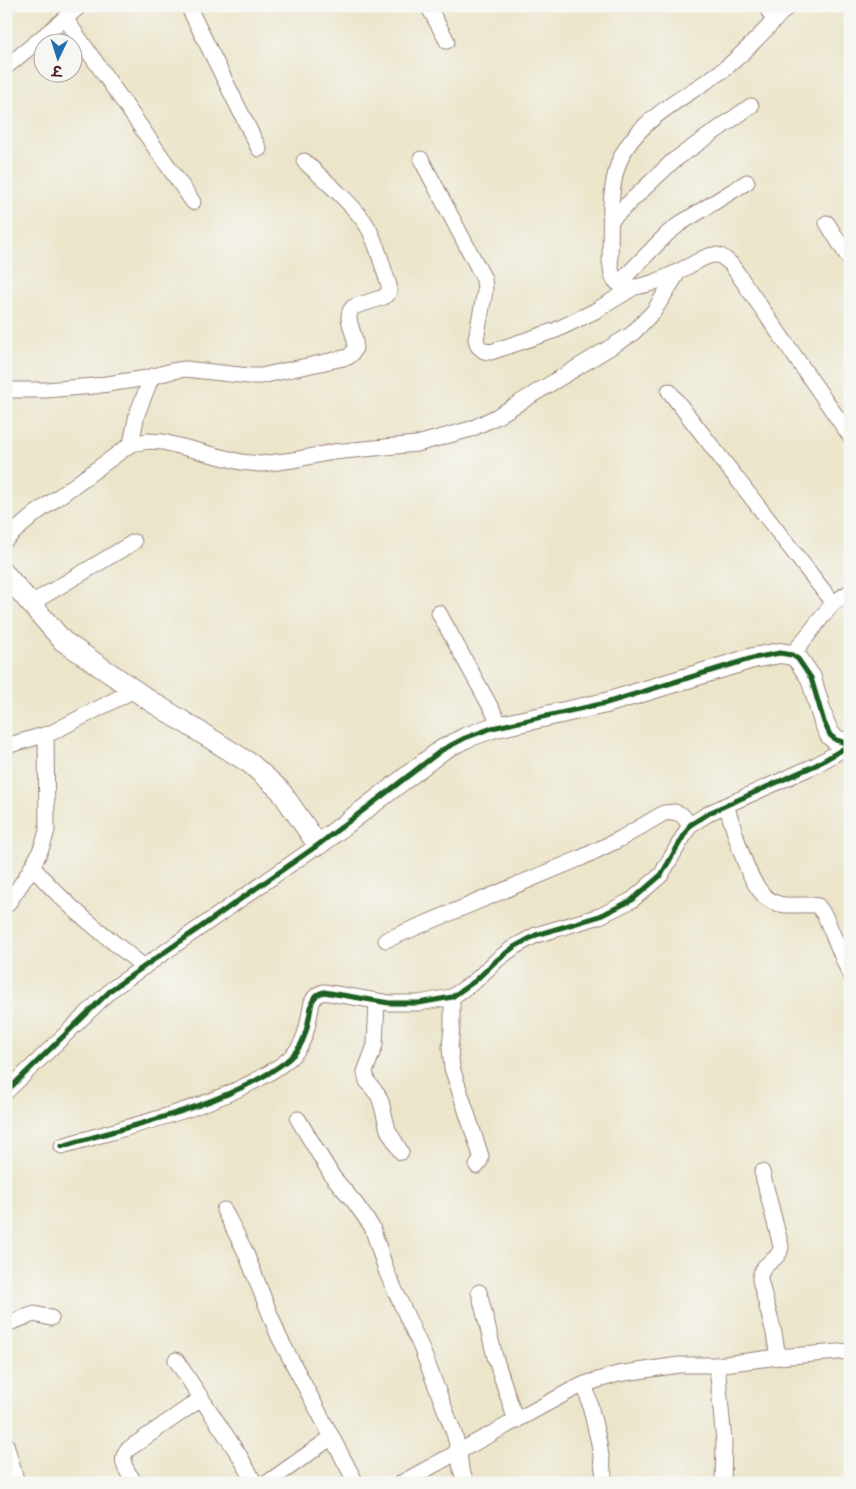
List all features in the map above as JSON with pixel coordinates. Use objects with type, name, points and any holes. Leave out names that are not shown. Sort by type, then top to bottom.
[{"type":"street","points":[[6,66],[80,6]]},
{"type":"street","points":[[188,6],[259,149]]},
{"type":"street","points":[[428,6],[447,41]]},
{"type":"street","points":[[766,6],[774,21]]},
{"type":"street","points":[[788,6],[750,46],[724,69],[646,124],[627,145],[619,164],[613,188],[610,260],[614,279],[626,286],[643,286],[704,258],[716,254],[722,257],[731,264],[850,436]]},
{"type":"street","points":[[65,18],[193,202]]},
{"type":"street","points":[[612,218],[673,161],[751,106]]},
{"type":"street","points":[[421,159],[484,279],[485,291],[476,339],[478,346],[484,351],[491,352],[556,330],[595,311],[626,286],[668,233],[747,182]]},
{"type":"street","points":[[6,390],[35,391],[74,388],[185,369],[261,376],[348,358],[354,354],[356,346],[349,316],[350,310],[353,307],[384,297],[389,292],[389,285],[367,225],[304,160]]},
{"type":"street","points":[[827,223],[850,260]]},
{"type":"street","points":[[6,539],[35,514],[131,444],[148,441],[163,442],[241,462],[261,464],[333,452],[417,444],[472,429],[496,417],[632,334],[654,311],[679,271]]},
{"type":"street","points":[[131,444],[138,414],[152,376]]},
{"type":"street","points":[[669,391],[833,603]]},
{"type":"street","points":[[30,604],[134,542]]},
{"type":"street","points":[[6,575],[63,641],[134,690],[251,764],[280,790],[318,845]]},
{"type":"street","points":[[792,655],[833,603],[850,592]]},
{"type":"street","points":[[439,613],[500,726]]},
{"type":"street","points":[[6,1092],[112,989],[318,845],[442,750],[465,738],[500,726],[606,703],[753,658],[780,653],[792,655],[798,659],[811,678],[824,722],[830,735],[836,740],[850,744]]},
{"type":"street","points":[[6,746],[46,735],[134,690]]},
{"type":"street","points":[[6,906],[45,842],[47,830],[46,735]]},
{"type":"street","points":[[62,1146],[221,1097],[263,1076],[291,1058],[298,1050],[302,1043],[312,1002],[319,993],[324,992],[389,1004],[419,1003],[452,997],[475,981],[514,947],[536,935],[600,916],[632,900],[661,875],[690,825],[711,812],[816,765],[850,744]]},
{"type":"street","points":[[726,805],[749,870],[758,888],[768,899],[780,904],[818,906],[825,916],[850,975]]},
{"type":"street","points":[[386,940],[581,858],[620,839],[664,813],[675,812],[682,815],[690,825]]},
{"type":"street","points":[[32,866],[70,906],[144,967]]},
{"type":"street","points":[[452,997],[450,1047],[452,1068],[481,1156],[477,1166]]},
{"type":"street","points":[[377,1001],[375,1045],[365,1072],[366,1077],[378,1095],[388,1130],[401,1152]]},
{"type":"street","points":[[298,1119],[333,1177],[355,1202],[372,1227],[387,1273],[421,1348],[454,1433],[461,1470],[467,1483]]},
{"type":"street","points":[[762,1172],[781,1246],[781,1252],[778,1256],[763,1267],[760,1272],[760,1280],[774,1332],[778,1357]]},
{"type":"street","points":[[224,1210],[245,1251],[279,1337],[356,1483]]},
{"type":"street","points":[[480,1292],[495,1357],[516,1421]]},
{"type":"street","points":[[6,1324],[29,1315],[41,1315],[51,1318]]},
{"type":"street","points":[[401,1483],[584,1384],[618,1374],[679,1366],[717,1365],[778,1357],[850,1351]]},
{"type":"street","points":[[176,1360],[239,1455],[255,1483]]},
{"type":"street","points":[[717,1365],[724,1442],[723,1483]]},
{"type":"street","points":[[584,1384],[599,1443],[605,1483]]},
{"type":"street","points":[[135,1483],[122,1462],[126,1450],[202,1398]]},
{"type":"street","points":[[266,1483],[332,1437]]},
{"type":"street","points":[[6,1444],[18,1483]]},
{"type":"cycle path","points":[[6,1092],[112,989],[318,845],[442,750],[465,738],[492,728],[606,703],[753,658],[780,653],[792,655],[798,659],[811,678],[824,722],[830,735],[836,740],[850,744]]},
{"type":"cycle path","points":[[62,1146],[195,1107],[246,1086],[269,1073],[289,1059],[298,1049],[306,1032],[312,1002],[316,996],[324,992],[389,1003],[419,1003],[452,997],[475,981],[514,947],[536,935],[600,916],[632,900],[661,875],[690,825],[711,812],[816,765],[850,745]]}]
